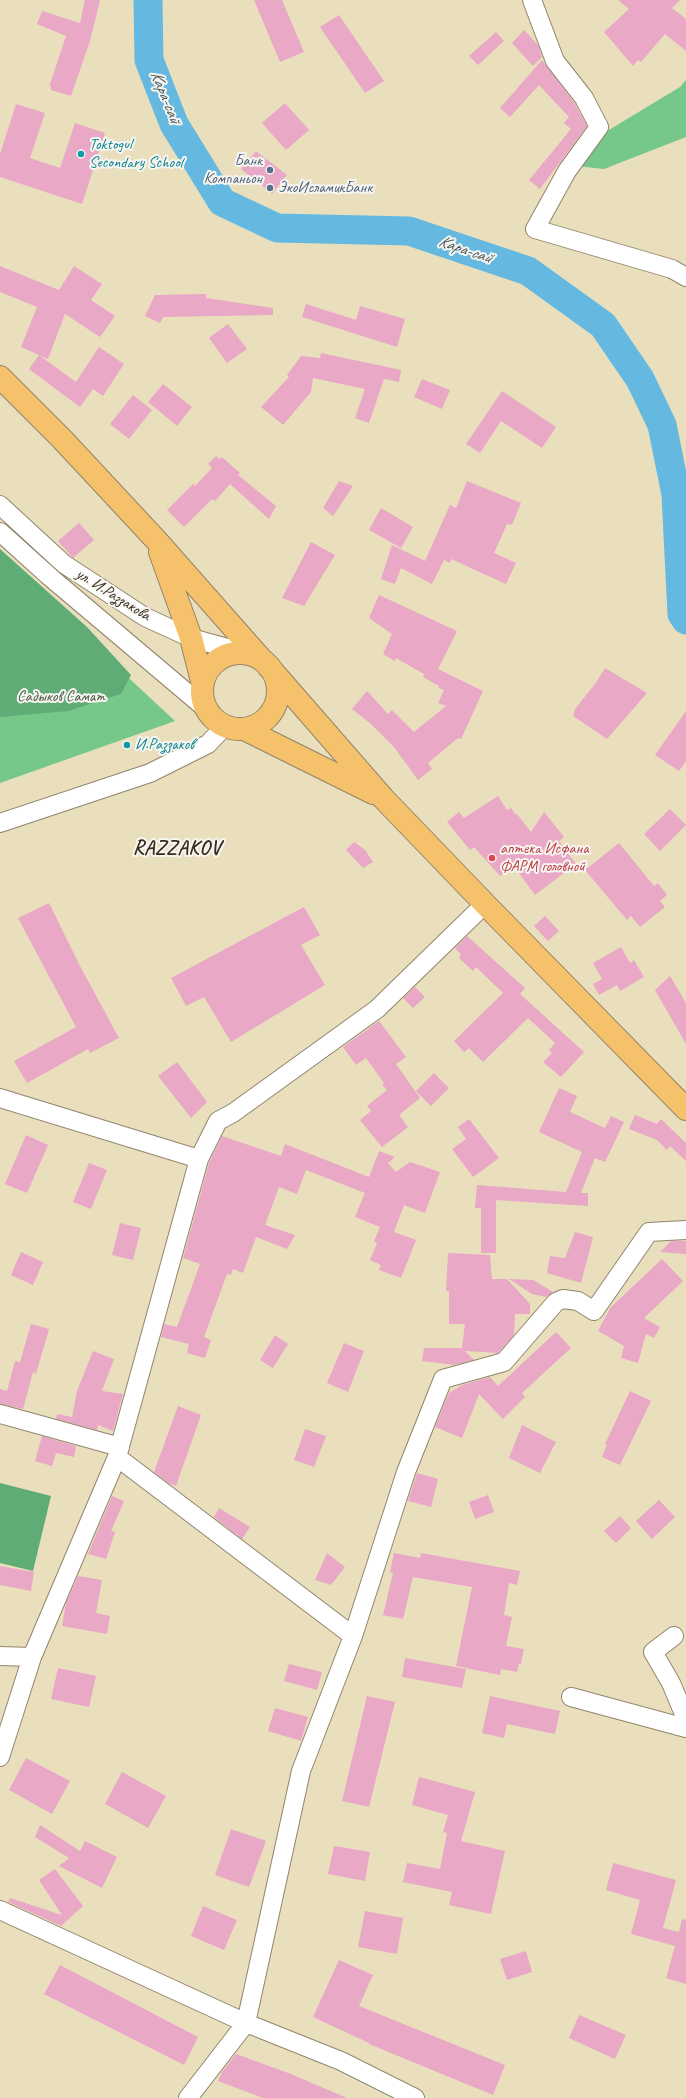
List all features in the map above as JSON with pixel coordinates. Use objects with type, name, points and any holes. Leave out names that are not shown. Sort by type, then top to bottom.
[{"type":"main road","points":[[0,377],[62,440],[157,541],[277,682],[277,701],[273,709],[264,720],[252,727],[234,727]]},
{"type":"main road","points":[[157,541],[191,638],[202,681],[202,699],[205,708],[214,719],[234,727],[383,798]]},
{"type":"main road","points":[[202,681],[211,665],[218,659],[236,653],[258,660],[383,798],[686,1109]]},
{"type":"street","points":[[532,0],[556,61],[584,98],[599,127],[567,171],[535,229],[672,269],[686,276]]},
{"type":"street","name":"ул. И.Раззакова","points":[[0,504],[64,564],[145,617],[191,638],[258,660]]},
{"type":"street","name":"ул. И.Раззакова","points":[[0,532],[56,582],[205,708]]},
{"type":"street","points":[[0,823],[150,774],[208,744],[234,727]]},
{"type":"street","points":[[0,1757],[32,1657],[118,1452],[199,1158],[218,1121],[233,1113],[377,1009],[485,904]]},
{"type":"street","points":[[0,1098],[199,1158]]},
{"type":"street","points":[[188,2098],[246,2023],[301,1770],[353,1636],[406,1472],[443,1379],[504,1362],[556,1302],[564,1299],[578,1301],[594,1311],[649,1232],[686,1230]]},
{"type":"street","points":[[0,1414],[118,1452],[353,1636]]},
{"type":"street","points":[[674,1636],[653,1652],[671,1683],[686,1720]]},
{"type":"street","points":[[0,1656],[32,1657]]},
{"type":"street","points":[[571,1697],[686,1728]]},
{"type":"street","points":[[0,1910],[246,2023],[341,2062],[415,2098]]},
{"type":"green space","points":[[686,80],[686,137],[604,169],[576,166],[589,142],[680,87]]},
{"type":"green space","points":[[0,549],[87,627],[131,675],[121,694],[68,711],[0,717]]},
{"type":"green space","name":"Садыков Самат","points":[[0,558],[175,721],[0,783]]},
{"type":"green space","points":[[0,1483],[51,1496],[33,1571],[0,1563]]},
{"type":"building","points":[[85,0],[100,0],[90,41],[71,96],[51,90],[50,84],[66,36],[37,24],[42,11],[80,23]]},
{"type":"building","points":[[254,0],[282,0],[304,52],[280,62]]},
{"type":"building","points":[[618,0],[680,0],[672,8],[686,19],[686,51],[665,34],[641,62],[638,60],[633,66],[604,32],[629,9]]},
{"type":"building","points":[[339,15],[384,81],[365,93],[320,27]]},
{"type":"building","points":[[524,30],[538,45],[542,57],[533,66],[512,43]]},
{"type":"building","points":[[496,32],[504,41],[478,65],[469,56]]},
{"type":"building","points":[[542,60],[575,104],[587,126],[540,189],[529,180],[571,129],[564,123],[569,117],[539,85],[510,117],[500,108]]},
{"type":"building","points":[[285,103],[309,130],[286,150],[262,123]]},
{"type":"building","name":"Toktogul Secondary School","points":[[16,104],[45,113],[30,158],[60,168],[75,123],[105,133],[82,204],[0,177],[0,154]]},
{"type":"building","points":[[256,151],[287,175],[272,194],[241,169]]},
{"type":"building","points":[[0,266],[59,290],[74,266],[102,284],[91,300],[115,316],[100,337],[65,314],[48,359],[21,347],[37,307],[0,292]]},
{"type":"building","points":[[206,294],[206,298],[273,308],[273,315],[163,317],[160,323],[145,316],[155,295]]},
{"type":"building","points":[[306,304],[356,320],[360,306],[405,319],[397,347],[302,317]]},
{"type":"building","points":[[228,324],[247,349],[227,363],[209,338]]},
{"type":"building","points":[[99,347],[124,364],[103,396],[93,389],[80,407],[29,369],[39,355],[76,382]]},
{"type":"building","points":[[321,353],[401,370],[399,382],[384,379],[369,423],[355,418],[365,389],[313,378],[311,392],[283,425],[261,407],[289,377],[287,375],[301,356],[320,358]]},
{"type":"building","points":[[422,379],[450,390],[442,409],[414,397]]},
{"type":"building","points":[[163,384],[192,407],[177,426],[148,402]]},
{"type":"building","points":[[502,391],[556,427],[542,448],[501,421],[480,453],[466,444]]},
{"type":"building","points":[[133,395],[152,410],[129,439],[110,424]]},
{"type":"building","points":[[216,456],[220,459],[222,457],[240,473],[238,475],[276,506],[269,519],[230,484],[215,501],[212,499],[184,527],[167,510],[193,484],[195,486],[212,468],[208,464]]},
{"type":"building","points":[[339,481],[353,486],[333,516],[323,508]]},
{"type":"building","points":[[467,481],[521,503],[512,525],[507,524],[494,553],[516,563],[506,584],[451,559],[450,563],[444,560],[432,584],[401,568],[395,584],[381,579],[392,545],[425,561],[450,505],[456,508]]},
{"type":"building","points":[[381,508],[413,527],[401,548],[369,530]]},
{"type":"building","points":[[79,523],[94,540],[73,558],[58,541]]},
{"type":"building","points":[[311,542],[335,555],[304,606],[282,598]]},
{"type":"building","points":[[379,595],[457,631],[438,669],[483,691],[461,739],[458,738],[428,763],[432,769],[418,780],[394,747],[371,724],[352,709],[367,691],[388,714],[392,710],[414,732],[446,706],[438,703],[444,690],[423,677],[424,674],[396,658],[395,661],[383,654],[392,634],[369,618]]},
{"type":"building","points":[[605,668],[647,693],[607,739],[573,716],[575,709],[595,684]]},
{"type":"building","points":[[686,711],[686,761],[679,771],[655,755]]},
{"type":"building","points":[[498,796],[507,810],[511,808],[531,832],[544,812],[564,837],[559,841],[576,864],[535,895],[513,865],[500,876],[474,847],[470,850],[447,822],[459,812],[464,818]]},
{"type":"building","points":[[670,809],[686,825],[660,851],[644,834]]},
{"type":"building","points":[[354,842],[365,850],[373,862],[363,868],[346,850]]},
{"type":"building","points":[[619,843],[654,886],[658,883],[667,895],[660,901],[665,907],[640,927],[631,916],[627,920],[585,870]]},
{"type":"building","points":[[49,903],[80,966],[119,1038],[90,1053],[88,1049],[27,1083],[14,1061],[76,1027],[18,918]]},
{"type":"building","points":[[304,907],[320,935],[301,945],[325,985],[231,1042],[204,997],[186,1006],[171,978]]},
{"type":"building","points":[[545,916],[559,931],[548,941],[534,926]]},
{"type":"building","points":[[467,936],[525,988],[520,994],[584,1052],[561,1077],[543,1062],[552,1053],[549,1050],[555,1043],[528,1018],[483,1062],[469,1048],[464,1052],[454,1041],[503,993],[476,967],[473,971],[459,958],[461,954],[455,948]]},
{"type":"building","points":[[621,947],[630,963],[634,960],[644,977],[620,991],[617,985],[599,995],[593,984],[602,979],[593,963]]},
{"type":"building","points":[[670,976],[686,1003],[686,1044],[655,990]]},
{"type":"building","points":[[415,987],[425,997],[413,1008],[403,998]]},
{"type":"building","points":[[379,1021],[406,1057],[396,1064],[420,1098],[399,1115],[408,1127],[382,1147],[360,1120],[371,1111],[367,1106],[387,1090],[382,1084],[384,1083],[366,1058],[356,1065],[343,1047]]},
{"type":"building","points":[[177,1062],[207,1102],[191,1118],[158,1076]]},
{"type":"building","points":[[434,1073],[449,1088],[431,1106],[416,1091]]},
{"type":"building","points":[[559,1088],[577,1096],[570,1112],[605,1128],[611,1116],[624,1122],[605,1162],[595,1158],[581,1193],[588,1193],[588,1206],[496,1200],[496,1253],[481,1253],[481,1208],[475,1208],[477,1185],[566,1192],[582,1152],[539,1132]]},
{"type":"building","points":[[635,1115],[657,1124],[661,1119],[686,1143],[686,1161],[670,1146],[667,1150],[657,1140],[629,1129]]},
{"type":"building","points":[[469,1119],[499,1158],[473,1177],[452,1149],[466,1139],[458,1127]]},
{"type":"building","points":[[26,1135],[48,1145],[27,1193],[5,1184]]},
{"type":"building","points":[[222,1136],[281,1156],[285,1144],[369,1177],[379,1151],[395,1157],[388,1163],[396,1172],[410,1162],[440,1172],[425,1213],[404,1205],[394,1232],[416,1240],[401,1278],[379,1270],[381,1265],[370,1260],[377,1243],[374,1241],[380,1227],[355,1217],[365,1193],[306,1170],[297,1194],[279,1187],[265,1225],[295,1235],[287,1249],[256,1237],[243,1273],[233,1269],[231,1275],[227,1274],[204,1337],[211,1340],[205,1358],[187,1353],[189,1344],[161,1337],[164,1324],[177,1327],[200,1264],[183,1258],[209,1163]]},
{"type":"building","points":[[89,1163],[107,1170],[91,1209],[73,1202]]},
{"type":"building","points":[[120,1223],[141,1228],[133,1260],[112,1255]]},
{"type":"building","points":[[575,1232],[593,1237],[581,1283],[547,1273],[550,1256],[565,1258]]},
{"type":"building","points":[[671,1241],[686,1241],[686,1254],[660,1252]]},
{"type":"building","points":[[21,1252],[43,1262],[33,1285],[11,1275]]},
{"type":"building","points":[[448,1253],[490,1255],[492,1279],[507,1279],[530,1304],[530,1314],[515,1314],[514,1335],[498,1353],[465,1351],[474,1360],[454,1365],[422,1361],[424,1348],[462,1348],[465,1324],[449,1324],[449,1291],[446,1291]]},
{"type":"building","points":[[662,1259],[683,1281],[644,1318],[660,1327],[654,1338],[646,1334],[638,1363],[621,1358],[624,1346],[598,1331],[610,1308]]},
{"type":"building","points":[[509,1279],[533,1280],[553,1292],[546,1297],[532,1294]]},
{"type":"building","points":[[31,1324],[49,1329],[36,1374],[33,1372],[23,1409],[0,1404],[0,1389],[7,1391],[15,1361],[20,1362]]},
{"type":"building","points":[[556,1332],[571,1348],[522,1393],[525,1397],[503,1419],[479,1394],[462,1438],[435,1427],[449,1393],[462,1385],[490,1377],[498,1386]]},
{"type":"building","points":[[275,1335],[288,1344],[273,1368],[260,1360]]},
{"type":"building","points":[[344,1343],[364,1351],[348,1392],[327,1383]]},
{"type":"building","points":[[93,1351],[114,1359],[102,1391],[123,1394],[113,1431],[98,1425],[97,1430],[56,1419],[57,1414],[72,1417],[77,1391]]},
{"type":"building","points":[[630,1391],[651,1401],[620,1465],[602,1457],[607,1445],[605,1444]]},
{"type":"building","points":[[178,1406],[201,1415],[176,1486],[168,1483],[154,1472]]},
{"type":"building","points":[[522,1425],[556,1442],[540,1473],[509,1458]]},
{"type":"building","points":[[305,1429],[326,1436],[314,1467],[294,1460]]},
{"type":"building","points":[[42,1436],[76,1446],[74,1457],[56,1453],[52,1466],[35,1461]]},
{"type":"building","points":[[417,1473],[438,1479],[431,1507],[408,1501]]},
{"type":"building","points":[[488,1495],[494,1512],[475,1519],[469,1502]]},
{"type":"building","points":[[112,1496],[124,1501],[111,1531],[115,1532],[106,1559],[88,1554]]},
{"type":"building","points":[[659,1500],[675,1517],[652,1539],[636,1521]]},
{"type":"building","points":[[219,1508],[250,1527],[242,1539],[214,1517]]},
{"type":"building","points":[[620,1516],[631,1528],[616,1543],[604,1531]]},
{"type":"building","points":[[327,1553],[345,1567],[331,1585],[315,1580]]},
{"type":"building","points":[[394,1553],[420,1558],[421,1553],[520,1571],[517,1585],[509,1583],[504,1615],[512,1617],[506,1646],[524,1649],[521,1664],[519,1664],[517,1672],[501,1669],[500,1675],[456,1666],[472,1587],[413,1577],[403,1619],[383,1615],[393,1573],[390,1572]]},
{"type":"building","points":[[0,1566],[34,1572],[31,1591],[0,1585]]},
{"type":"building","points":[[78,1576],[102,1580],[96,1613],[110,1616],[107,1634],[62,1626],[66,1603]]},
{"type":"building","points":[[405,1658],[466,1669],[462,1688],[402,1677]]},
{"type":"building","points":[[289,1664],[322,1672],[317,1690],[284,1681]]},
{"type":"building","points":[[58,1668],[96,1676],[89,1707],[51,1699]]},
{"type":"building","points":[[367,1696],[395,1702],[369,1807],[342,1801]]},
{"type":"building","points":[[490,1696],[560,1711],[555,1734],[507,1724],[504,1738],[482,1733]]},
{"type":"building","points":[[275,1708],[308,1717],[301,1741],[268,1731]]},
{"type":"building","points":[[26,1758],[70,1781],[52,1814],[9,1790]]},
{"type":"building","points":[[122,1772],[166,1796],[148,1828],[105,1804]]},
{"type":"building","points":[[419,1777],[475,1792],[461,1841],[505,1851],[491,1914],[449,1905],[452,1892],[403,1882],[407,1863],[440,1869],[447,1833],[443,1832],[448,1815],[412,1805]]},
{"type":"building","points":[[40,1825],[80,1851],[85,1841],[117,1857],[102,1888],[59,1866],[69,1858],[35,1837]]},
{"type":"building","points":[[231,1829],[266,1841],[249,1887],[215,1875]]},
{"type":"building","points":[[334,1846],[370,1852],[365,1881],[328,1874]]},
{"type":"building","points":[[613,1863],[676,1880],[663,1928],[679,1932],[682,1919],[686,1920],[686,1984],[666,1978],[675,1946],[631,1934],[640,1900],[606,1890]]},
{"type":"building","points":[[55,1869],[83,1906],[61,1926],[8,1902],[10,1898],[62,1915],[39,1880]]},
{"type":"building","points":[[203,1906],[237,1920],[224,1950],[191,1936]]},
{"type":"building","points":[[365,1911],[403,1918],[397,1954],[358,1947]]},
{"type":"building","points":[[526,1951],[532,1972],[507,1980],[500,1959]]},
{"type":"building","points":[[339,1960],[373,1975],[359,2006],[505,2065],[493,2095],[369,2044],[313,2017]]},
{"type":"building","points":[[60,1965],[198,2037],[184,2065],[44,1994]]},
{"type":"building","points":[[579,2015],[626,2035],[615,2059],[569,2038]]},
{"type":"building","points":[[236,2054],[291,2074],[347,2098],[263,2098],[218,2081],[222,2072]]},
{"type":"waterway","name":"Кара-сай","points":[[148,0],[149,60],[174,124],[222,202],[277,228],[409,231],[528,271],[603,325],[640,379],[662,425],[676,494],[682,614],[686,620]]},
{"type":"place","name":"Toktogul Secondary School","points":[[81,154]]},
{"type":"place","name":"Банк Компаньон","points":[[270,170]]},
{"type":"place","name":"ЭкоИсламикБанк","points":[[270,188]]},
{"type":"place","name":"И.Раззаков","points":[[127,745]]},
{"type":"place","name":"аптека Исфана ФАРМ головной","points":[[492,858]]},
{"type":"district","name":"RAZZAKOV","points":[[177,849]]}]
